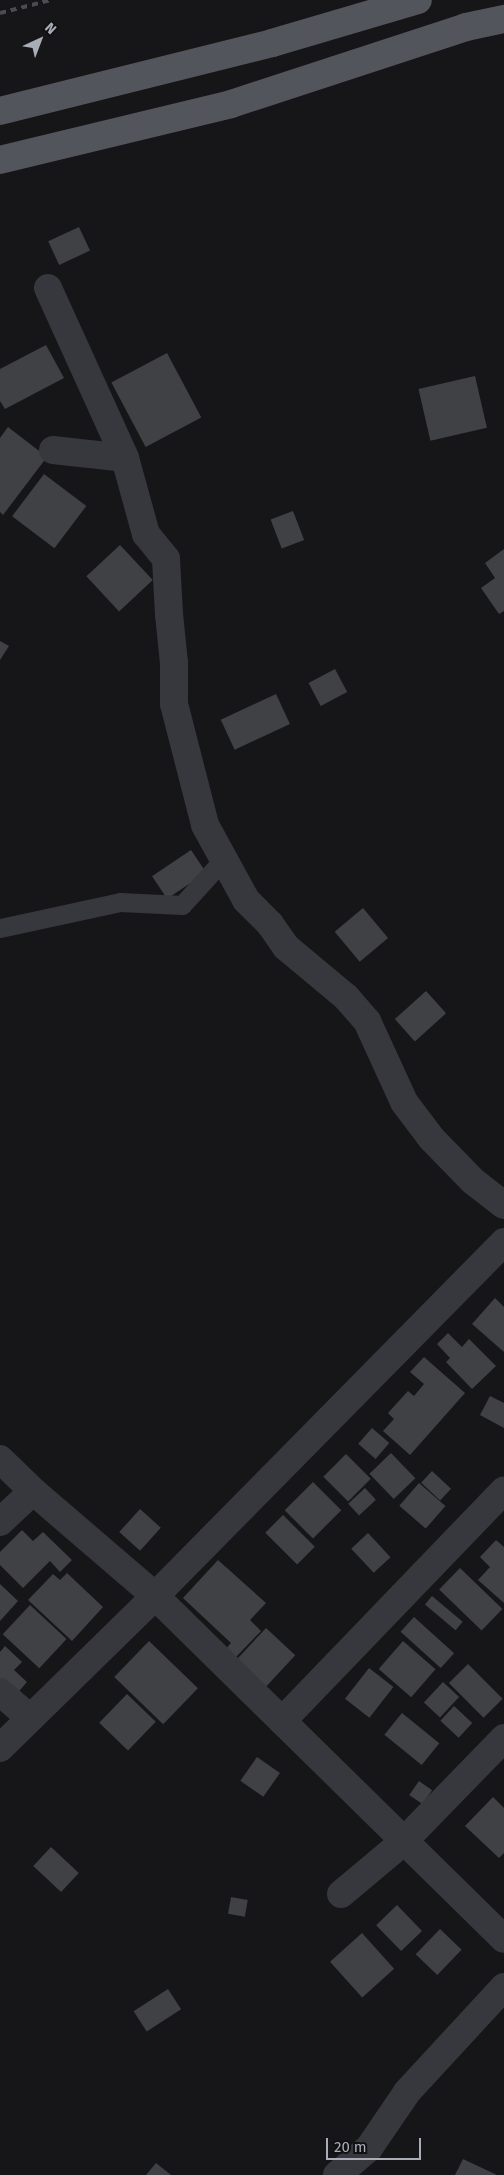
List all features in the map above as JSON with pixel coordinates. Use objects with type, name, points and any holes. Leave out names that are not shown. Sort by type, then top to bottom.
[{"type":"main road","points":[[0,111],[272,44],[418,0]]},
{"type":"main road","points":[[0,160],[231,104],[466,28],[504,18]]},
{"type":"street","points":[[48,288],[125,458],[146,534],[166,559],[174,663],[174,704],[205,824],[246,900],[270,924],[286,947],[346,997],[367,1021],[404,1102],[432,1139],[473,1181],[504,1205]]},
{"type":"street","points":[[53,450],[125,458]]},
{"type":"street","points":[[0,1748],[155,1596],[504,1242]]},
{"type":"street","points":[[0,1459],[33,1491],[155,1596],[403,1842],[504,1939]]},
{"type":"street","points":[[282,1721],[504,1490]]},
{"type":"street","points":[[0,1522],[33,1491]]},
{"type":"street","points":[[0,1692],[30,1718]]},
{"type":"street","points":[[341,1894],[403,1842],[504,1738]]},
{"type":"street","points":[[337,2175],[369,2148],[408,2092],[504,1987]]},
{"type":"lane","points":[[0,928],[120,902],[182,905],[223,860]]},
{"type":"building","points":[[79,227],[90,251],[59,265],[48,241]]},
{"type":"building","points":[[46,345],[64,378],[5,409],[0,401],[0,369]]},
{"type":"building","points":[[167,353],[201,417],[146,447],[111,383]]},
{"type":"building","points":[[475,376],[487,428],[430,441],[418,389]]},
{"type":"building","points":[[8,427],[47,457],[3,515],[0,512],[0,438]]},
{"type":"building","points":[[44,474],[86,506],[54,548],[12,516]]},
{"type":"building","points":[[293,511],[304,540],[282,549],[271,520]]},
{"type":"building","points":[[120,545],[153,580],[119,611],[86,576]]},
{"type":"building","points":[[504,549],[504,611],[499,614],[481,588],[495,578],[485,563]]},
{"type":"building","points":[[0,641],[9,646],[0,660]]},
{"type":"building","points":[[335,669],[347,692],[321,706],[309,683]]},
{"type":"building","points":[[276,694],[290,724],[235,750],[221,720]]},
{"type":"building","points":[[191,850],[206,872],[167,899],[152,876]]},
{"type":"building","points":[[363,908],[388,938],[360,962],[335,932]]},
{"type":"building","points":[[426,991],[446,1013],[415,1041],[395,1019]]},
{"type":"building","points":[[495,1298],[504,1307],[504,1352],[472,1324]]},
{"type":"building","points":[[448,1333],[462,1347],[469,1339],[496,1366],[472,1389],[446,1362],[450,1358],[437,1344]]},
{"type":"building","points":[[424,1357],[465,1393],[410,1455],[383,1431],[394,1419],[388,1413],[408,1391],[414,1396],[424,1384],[410,1372]]},
{"type":"building","points":[[490,1396],[504,1403],[504,1428],[480,1415]]},
{"type":"building","points":[[372,1428],[389,1443],[376,1459],[358,1444]]},
{"type":"building","points":[[391,1453],[415,1478],[394,1499],[369,1474]]},
{"type":"building","points":[[346,1454],[371,1479],[348,1501],[323,1477]]},
{"type":"building","points":[[432,1471],[451,1489],[440,1500],[421,1483]]},
{"type":"building","points":[[313,1482],[341,1510],[313,1539],[285,1510]]},
{"type":"building","points":[[419,1483],[445,1506],[426,1529],[399,1506]]},
{"type":"building","points":[[365,1488],[376,1500],[359,1515],[348,1504]]},
{"type":"building","points":[[140,1509],[161,1528],[140,1551],[119,1532]]},
{"type":"building","points":[[283,1515],[315,1547],[297,1564],[265,1533]]},
{"type":"building","points":[[22,1530],[33,1541],[43,1532],[72,1560],[60,1572],[50,1561],[23,1588],[0,1565],[0,1552]]},
{"type":"building","points":[[368,1533],[391,1557],[374,1573],[351,1549]]},
{"type":"building","points":[[496,1540],[504,1547],[504,1603],[478,1580],[490,1567],[480,1557]]},
{"type":"building","points":[[218,1560],[266,1603],[250,1620],[261,1631],[234,1659],[225,1650],[231,1643],[183,1598]]},
{"type":"building","points":[[460,1568],[502,1609],[482,1631],[439,1590]]},
{"type":"building","points":[[67,1573],[103,1607],[72,1641],[28,1600],[53,1574],[60,1580]]},
{"type":"building","points":[[0,1584],[18,1601],[0,1621]]},
{"type":"building","points":[[432,1596],[463,1622],[456,1630],[425,1604]]},
{"type":"building","points":[[30,1605],[67,1639],[39,1668],[3,1634]]},
{"type":"building","points":[[414,1617],[454,1653],[441,1668],[401,1632]]},
{"type":"building","points":[[266,1628],[295,1655],[265,1688],[235,1661]]},
{"type":"building","points":[[149,1641],[198,1688],[163,1724],[114,1677]]},
{"type":"building","points":[[403,1641],[435,1669],[411,1697],[379,1669]]},
{"type":"building","points":[[5,1646],[22,1662],[14,1670],[27,1682],[13,1698],[0,1685],[0,1652]]},
{"type":"building","points":[[468,1664],[503,1699],[484,1718],[449,1683]]},
{"type":"building","points":[[369,1668],[393,1687],[369,1718],[345,1699]]},
{"type":"building","points":[[443,1682],[459,1697],[440,1717],[424,1702]]},
{"type":"building","points":[[127,1694],[156,1722],[128,1751],[99,1723]]},
{"type":"building","points":[[454,1706],[472,1723],[459,1738],[440,1721]]},
{"type":"building","points":[[402,1713],[439,1743],[422,1765],[384,1735]]},
{"type":"building","points":[[257,1757],[280,1773],[263,1797],[240,1781]]},
{"type":"building","points":[[419,1781],[432,1790],[422,1804],[409,1795]]},
{"type":"building","points":[[493,1797],[504,1808],[504,1853],[499,1858],[465,1826]]},
{"type":"building","points":[[51,1847],[79,1873],[61,1892],[33,1866]]},
{"type":"building","points":[[231,1897],[248,1900],[245,1917],[228,1914]]},
{"type":"building","points":[[397,1905],[422,1931],[401,1951],[376,1925]]},
{"type":"building","points":[[440,1929],[462,1950],[437,1975],[416,1954]]},
{"type":"building","points":[[362,1933],[394,1969],[362,1997],[330,1962]]},
{"type":"building","points":[[168,1989],[181,2009],[147,2031],[134,2011]]},
{"type":"building","points":[[463,2159],[497,2175],[455,2175]]},
{"type":"building","points":[[156,2163],[171,2175],[146,2175]]},
{"type":"railway","points":[[0,13],[51,0]]}]
